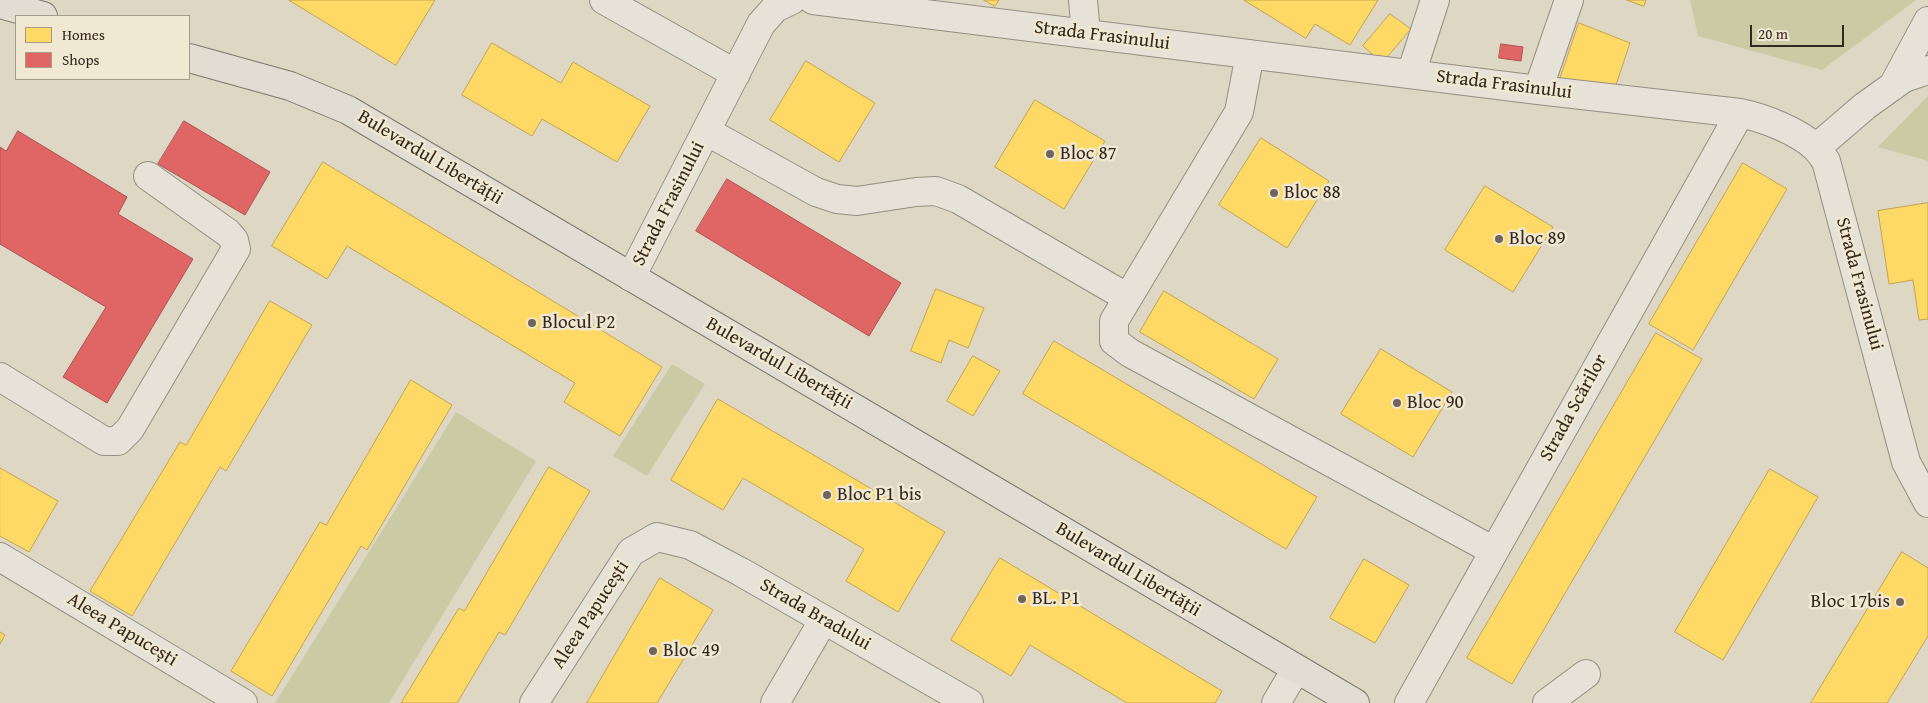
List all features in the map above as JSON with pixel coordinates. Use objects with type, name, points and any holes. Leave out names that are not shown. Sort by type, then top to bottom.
[{"type":"main road","points":[[0,4],[38,15]]},
{"type":"main road","name":"Bulevardul Libertății","points":[[190,58],[290,86],[348,110],[1355,703]]},
{"type":"street","points":[[604,0],[736,74]]},
{"type":"street","name":"Strada Frasinului","points":[[631,277],[761,24],[775,8],[792,0]]},
{"type":"street","name":"Strada Frasinului","points":[[813,0],[1538,90],[1740,113],[1756,116],[1792,132],[1816,148],[1826,161],[1906,462],[1928,503]]},
{"type":"street","points":[[1083,0],[1086,34]]},
{"type":"street","points":[[1411,74],[1435,0]]},
{"type":"street","points":[[1538,90],[1569,0]]},
{"type":"street","points":[[1893,86],[1928,21]]},
{"type":"street","points":[[1250,54],[1239,112],[1114,320],[1114,341],[1130,353],[1494,551]]},
{"type":"street","points":[[1816,148],[1866,106],[1904,78],[1928,70]]},
{"type":"street","name":"Strada Scărilor","points":[[1409,703],[1740,113]]},
{"type":"street","name":"Strada Frasinului","points":[[706,130],[816,192],[837,199],[857,201],[930,191],[936,191],[958,199],[1128,298]]},
{"type":"street","points":[[0,377],[104,441],[118,441],[130,429],[236,249],[234,240],[228,233],[148,176]]},
{"type":"street","name":"Strada Bradului","points":[[657,537],[690,545],[970,703]]},
{"type":"street","name":"Aleea Papucești","points":[[534,703],[631,552],[657,537]]},
{"type":"street","name":"Aleea Papucești","points":[[0,557],[243,703]]},
{"type":"street","points":[[775,703],[823,621]]},
{"type":"street","points":[[1276,703],[1296,669]]},
{"type":"street","points":[[1547,703],[1586,674]]},
{"type":"green space","points":[[1690,0],[1916,0],[1822,70],[1698,36]]},
{"type":"green space","points":[[1928,96],[1928,161],[1878,147]]},
{"type":"green space","points":[[672,364],[705,384],[647,476],[613,456]]},
{"type":"green space","points":[[456,412],[536,461],[389,703],[275,703]]},
{"type":"building: Homes","points":[[289,0],[435,0],[396,65]]},
{"type":"building: Homes","points":[[984,0],[999,0],[995,6]]},
{"type":"building: Homes","points":[[1244,0],[1378,0],[1350,45],[1315,24],[1306,38]]},
{"type":"building: Homes","points":[[1627,0],[1646,0],[1644,6]]},
{"type":"building: Homes","points":[[1390,14],[1411,29],[1382,63],[1363,46]]},
{"type":"building: Homes","points":[[1579,23],[1630,43],[1615,88],[1559,82]]},
{"type":"building: Homes","points":[[492,43],[561,83],[573,62],[650,106],[617,162],[542,119],[532,136],[462,95]]},
{"type":"building: Homes","points":[[806,61],[875,103],[839,162],[770,120]]},
{"type":"building: Homes","name":"Bloc 87","points":[[1035,100],[1105,141],[1064,209],[995,167]]},
{"type":"building: Homes","name":"Bloc 88","points":[[1261,138],[1329,181],[1287,248],[1219,205]]},
{"type":"building: Homes","name":"Blocul P2","points":[[323,162],[662,367],[620,436],[564,402],[575,383],[347,246],[327,279],[272,246]]},
{"type":"building: Homes","points":[[1743,163],[1787,189],[1693,350],[1649,324]]},
{"type":"building: Homes","name":"Bloc 89","points":[[1485,186],[1553,227],[1513,292],[1445,250]]},
{"type":"building: Homes","points":[[1928,203],[1928,319],[1919,320],[1913,280],[1889,284],[1878,211]]},
{"type":"building: Homes","points":[[936,289],[984,308],[968,348],[949,340],[941,363],[911,351]]},
{"type":"building: Homes","points":[[1164,291],[1278,359],[1254,399],[1140,332]]},
{"type":"building: Homes","points":[[270,301],[312,325],[226,471],[220,467],[132,616],[90,591],[180,442],[186,445]]},
{"type":"building: Homes","points":[[1656,333],[1702,359],[1512,684],[1467,658]]},
{"type":"building: Homes","points":[[1054,341],[1317,497],[1286,549],[1023,394]]},
{"type":"building: Homes","name":"Bloc 90","points":[[1381,349],[1452,392],[1413,457],[1341,414]]},
{"type":"building: Homes","points":[[973,356],[1000,371],[973,416],[947,401]]},
{"type":"building: Homes","points":[[411,380],[452,405],[367,550],[361,546],[272,696],[231,671],[320,522],[326,525]]},
{"type":"building: Homes","name":"Bloc P1 bis","points":[[718,399],[945,532],[898,612],[846,581],[864,549],[743,478],[723,510],[671,480]]},
{"type":"building: Homes","points":[[549,467],[590,491],[505,635],[499,632],[457,703],[401,703],[459,608],[464,611]]},
{"type":"building: Homes","points":[[0,468],[58,501],[29,552],[0,536]]},
{"type":"building: Homes","points":[[1770,469],[1818,497],[1723,660],[1675,632]]},
{"type":"building: Homes","name":"Bloc 17bis","points":[[1902,552],[1928,568],[1928,636],[1887,703],[1811,703]]},
{"type":"building: Homes","name":"BL. P1","points":[[1000,558],[1222,691],[1215,703],[1127,703],[1030,645],[1011,676],[951,640]]},
{"type":"building: Homes","points":[[1364,559],[1409,585],[1375,643],[1330,618]]},
{"type":"building: Homes","name":"Bloc 49","points":[[660,578],[713,610],[657,703],[587,703]]},
{"type":"building: Homes","points":[[0,632],[5,635],[0,644]]},
{"type":"building: Shops","points":[[1501,44],[1523,47],[1521,61],[1499,58]]},
{"type":"building: Shops","points":[[184,121],[270,172],[245,215],[158,164]]},
{"type":"building: Shops","points":[[18,131],[127,197],[118,214],[193,259],[107,403],[63,377],[106,307],[0,244],[0,147],[6,151]]},
{"type":"building: Shops","points":[[727,179],[901,283],[869,336],[696,231]]},
{"type":"place","name":"Bloc 87","points":[[1050,154]]},
{"type":"place","name":"Bloc 88","points":[[1274,193]]},
{"type":"place","name":"Bloc 89","points":[[1499,239]]},
{"type":"place","name":"Blocul P2","points":[[532,323]]},
{"type":"place","name":"Bloc 90","points":[[1397,403]]},
{"type":"place","name":"Bloc P1 bis","points":[[827,495]]},
{"type":"place","name":"BL. P1","points":[[1022,599]]},
{"type":"place","name":"Bloc 17bis","points":[[1900,602]]},
{"type":"place","name":"Bloc 49","points":[[653,651]]}]
